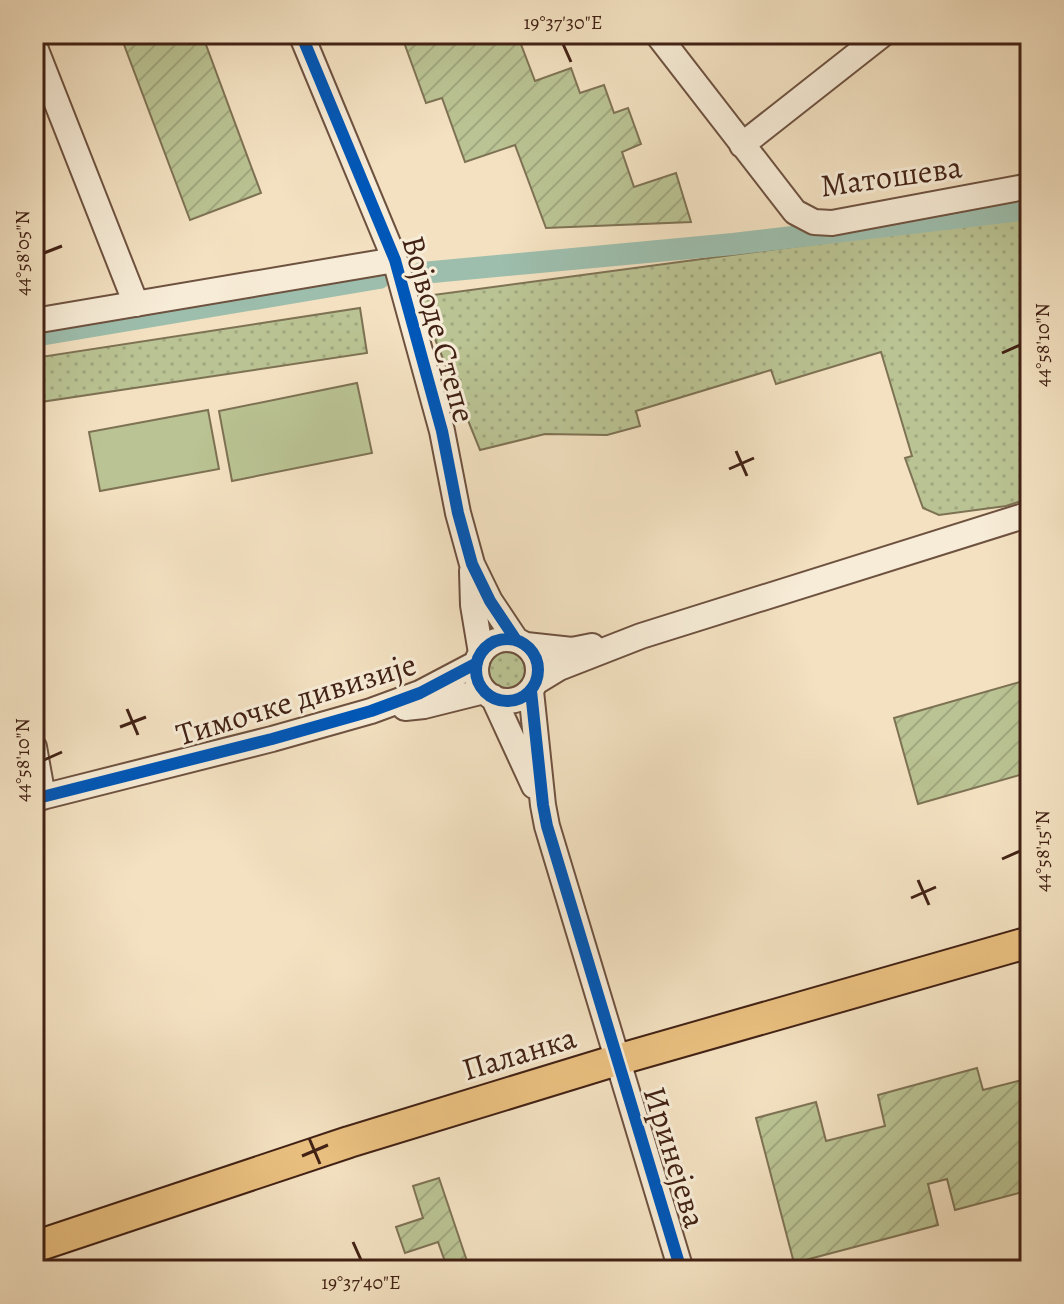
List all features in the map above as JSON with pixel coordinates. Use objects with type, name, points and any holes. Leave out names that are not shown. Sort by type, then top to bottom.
[{"type":"main road","name":"Паланка","points":[[34,1247],[349,1142],[617,1060],[1030,942]]},
{"type":"street","name":"Војводе Степе","points":[[301,34],[395,260],[442,431],[458,513],[472,564],[490,601],[521,642]]},
{"type":"street","name":"Матошева","points":[[657,34],[795,212],[814,222],[832,223],[1030,186]]},
{"type":"street","points":[[742,145],[883,34]]},
{"type":"street","points":[[34,45],[136,304]]},
{"type":"street","name":"Војводе Степе","points":[[34,321],[395,260]]},
{"type":"street","points":[[489,694],[509,701],[517,699],[559,668],[641,636],[1030,514]]},
{"type":"street","name":"Војводе Степе","points":[[472,564],[479,658]]},
{"type":"street","points":[[617,1060],[543,805],[489,694],[477,678],[479,658],[497,641],[572,650],[641,636]]},
{"type":"street","points":[[521,642],[537,661],[534,686],[543,805]]},
{"type":"street","name":"Тимочке дивизије","points":[[38,798],[371,711],[420,693],[479,658]]},
{"type":"street","name":"Тимочке дивизије","points":[[371,711],[424,706],[489,694]]},
{"type":"street","points":[[34,747],[38,798]]},
{"type":"street","name":"Иринејева","points":[[617,1060],[681,1270]]},
{"type":"green space","points":[[120,34],[202,34],[261,193],[190,220]]},
{"type":"green space","points":[[401,34],[517,34],[535,81],[571,68],[580,93],[604,85],[614,113],[628,108],[641,144],[622,152],[634,187],[676,173],[691,222],[546,228],[515,145],[465,162],[442,98],[426,103]]},
{"type":"green space","points":[[1030,215],[1030,498],[1006,506],[939,515],[923,508],[905,458],[912,456],[881,352],[776,384],[771,370],[636,411],[640,426],[607,435],[545,434],[480,450],[418,297]]},
{"type":"green space","points":[[360,308],[367,353],[34,403],[34,358]]},
{"type":"green space","points":[[357,383],[372,453],[232,481],[219,411]]},
{"type":"green space","points":[[208,410],[219,469],[100,491],[89,432]]},
{"type":"green space","points":[[507,652],[520,657],[525,670],[520,683],[507,688],[494,683],[489,670],[494,657]]},
{"type":"green space","points":[[1030,679],[1030,772],[918,804],[894,718]]},
{"type":"green space","points":[[977,1068],[983,1090],[1030,1078],[1030,1190],[955,1210],[947,1179],[928,1184],[938,1225],[794,1263],[756,1118],[816,1102],[826,1141],[885,1126],[878,1095]]},
{"type":"green space","points":[[439,1178],[470,1270],[448,1270],[438,1242],[405,1253],[396,1227],[423,1218],[413,1186]]},
{"type":"waterway","points":[[422,273],[733,244],[1030,209]]},
{"type":"waterway","points":[[34,336],[379,278]]},
{"type":"cycle path","points":[[301,34],[395,260],[442,431],[458,513],[472,564],[490,601],[516,640]]},
{"type":"cycle path","points":[[507,639],[519,641],[529,648],[536,658],[538,670],[536,682],[529,692],[519,699],[507,701],[495,699],[485,692],[478,682],[476,670],[478,658],[485,648],[495,641],[507,639]]},
{"type":"cycle path","points":[[34,799],[371,711],[420,693],[477,663]]},
{"type":"cycle path","points":[[531,691],[547,826],[681,1270]]}]
